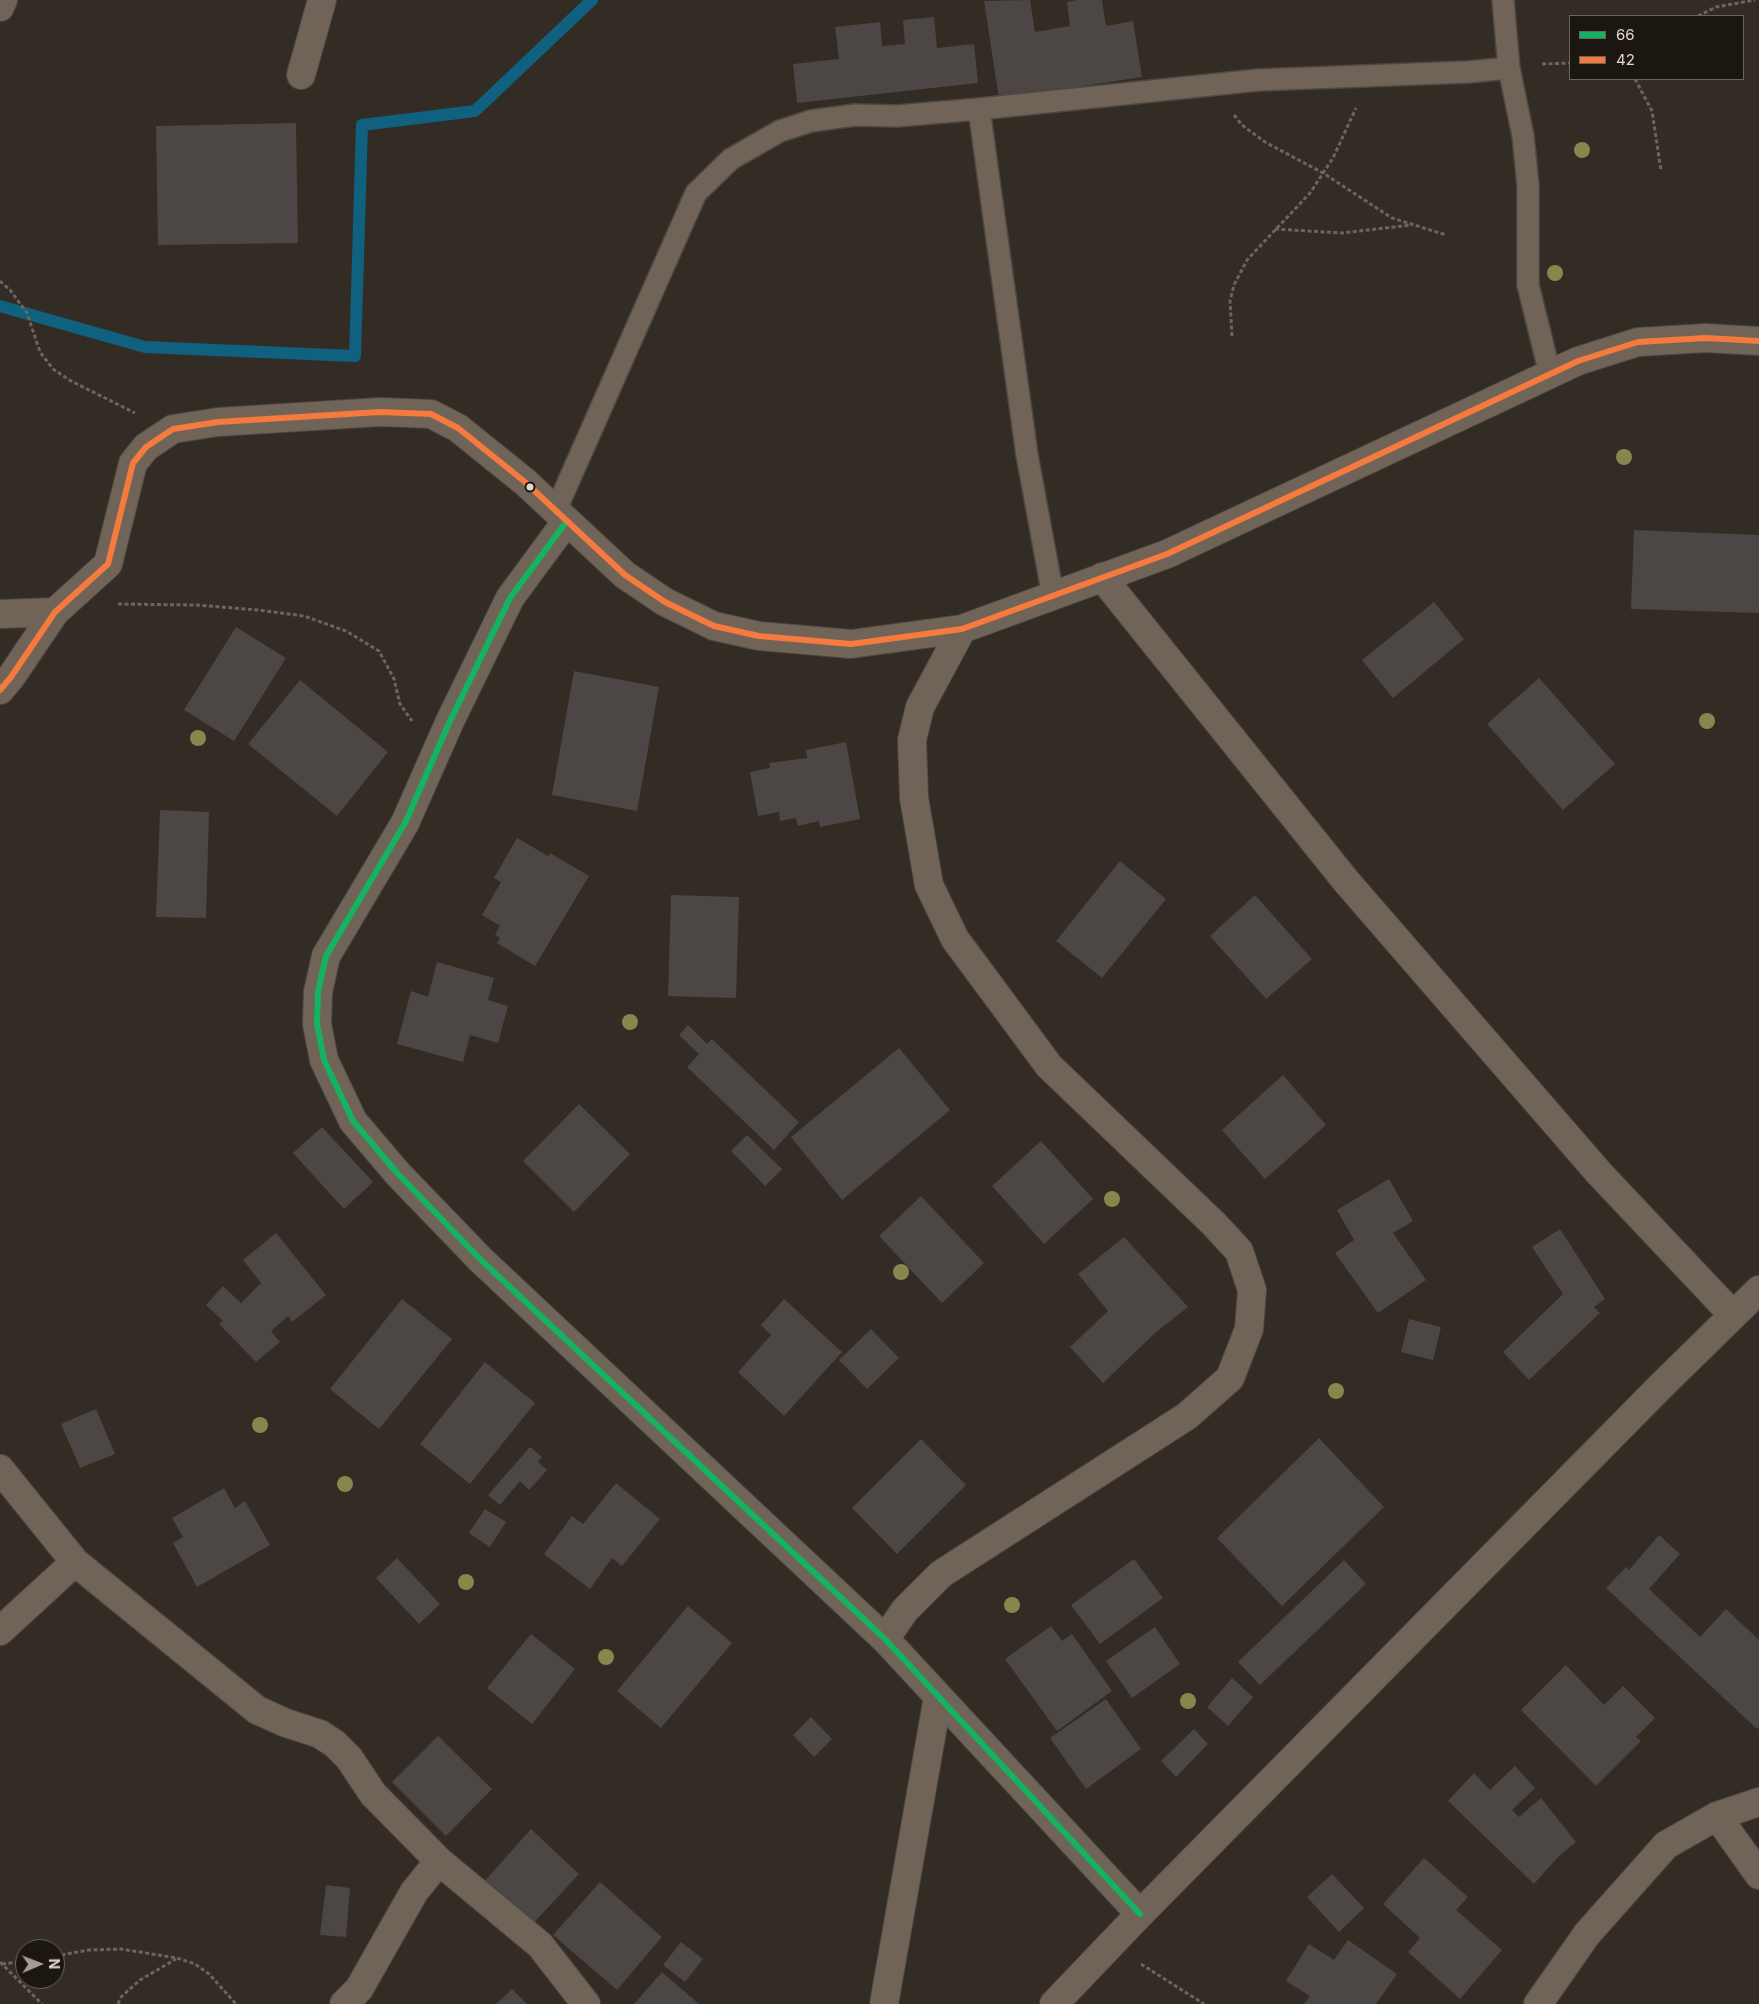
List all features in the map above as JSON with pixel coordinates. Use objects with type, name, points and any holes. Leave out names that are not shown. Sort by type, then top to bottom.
[{"type":"street","points":[[0,8],[2,0]]},
{"type":"street","points":[[301,75],[322,0]]},
{"type":"street","points":[[0,690],[55,612],[108,564],[133,463],[146,447],[172,429],[218,422],[380,412],[431,414],[458,428],[524,482],[560,517],[633,580],[665,602],[714,626],[759,636],[850,644],[962,629],[1168,554],[1578,361],[1638,342],[1706,338],[1759,341]]},
{"type":"street","points":[[560,517],[510,598],[436,754],[406,823],[326,956],[318,992],[316,1024],[324,1060],[353,1121],[398,1174],[481,1260],[884,1639],[1140,1914]]},
{"type":"street","points":[[1102,578],[1346,881],[1598,1173],[1733,1315]]},
{"type":"street","points":[[0,614],[55,612]]},
{"type":"street","points":[[884,1639],[905,1610],[941,1574],[1187,1416],[1230,1378],[1250,1329],[1252,1290],[1239,1251],[1207,1217],[1049,1066],[955,939],[928,885],[914,798],[912,740],[920,707],[962,629]]},
{"type":"street","points":[[1054,2004],[1140,1914],[1759,1290]]},
{"type":"street","points":[[0,1469],[75,1562],[257,1710],[286,1723],[320,1734],[335,1744],[349,1758],[372,1794],[439,1861],[540,1946],[586,2004]]},
{"type":"street","points":[[0,1631],[75,1562]]},
{"type":"street","points":[[884,2004],[938,1697]]},
{"type":"street","points":[[1538,2004],[1587,1934],[1666,1845],[1718,1816],[1759,1802]]},
{"type":"street","points":[[1718,1816],[1759,1875]]},
{"type":"street","points":[[344,2004],[359,1989],[414,1892],[439,1861]]},
{"type":"lane","points":[[1503,0],[1509,68],[1523,136],[1528,185],[1528,285],[1550,374]]},
{"type":"lane","points":[[560,517],[696,193],[731,159],[780,131],[811,121],[855,115],[896,116],[979,109],[1218,84],[1374,74],[1468,72],[1509,68]]},
{"type":"lane","points":[[979,109],[1027,455],[1053,596]]},
{"type":"path","points":[[1700,15],[1716,7],[1755,0]]},
{"type":"path","points":[[1232,336],[1230,301],[1234,285],[1248,260],[1274,229],[1310,192],[1333,158],[1374,74]]},
{"type":"path","points":[[1637,80],[1652,111],[1662,171]]},
{"type":"path","points":[[1218,84],[1230,109],[1242,125],[1265,142],[1323,173],[1392,218],[1446,235]]},
{"type":"path","points":[[1274,229],[1342,233],[1411,225]]},
{"type":"path","points":[[0,282],[10,290],[27,313],[40,352],[53,369],[71,381],[172,429]]},
{"type":"path","points":[[112,604],[196,605],[258,610],[304,616],[346,631],[379,651],[394,679],[400,704],[436,754]]},
{"type":"path","points":[[1111,1945],[1204,2004]]},
{"type":"path","points":[[65,1954],[89,1950],[121,1949],[157,1957],[177,1958],[195,1964],[209,1974],[236,2004]]},
{"type":"path","points":[[118,2004],[121,1997],[140,1980],[177,1958]]},
{"type":"path","points":[[1,1963],[15,1962]]},
{"type":"path","points":[[1,1963],[42,2004]]},
{"type":"building","points":[[1030,0],[1035,32],[1070,26],[1067,2],[1077,0],[1102,0],[1106,26],[1133,21],[1142,77],[999,99],[984,1]]},
{"type":"building","points":[[934,17],[937,48],[974,44],[978,83],[797,103],[793,64],[839,59],[835,27],[880,22],[882,46],[905,44],[903,20]]},
{"type":"building","points":[[296,123],[298,243],[158,245],[156,126]]},
{"type":"building","points":[[1634,530],[1759,535],[1759,613],[1631,609]]},
{"type":"building","points":[[1434,602],[1464,639],[1393,698],[1362,660]]},
{"type":"building","points":[[236,627],[286,658],[234,741],[184,710]]},
{"type":"building","points":[[574,671],[659,687],[637,811],[552,795]]},
{"type":"building","points":[[1539,678],[1615,764],[1563,810],[1487,724]]},
{"type":"building","points":[[300,680],[388,752],[337,816],[248,744]]},
{"type":"building","points":[[846,742],[860,819],[820,827],[819,821],[798,826],[796,818],[780,821],[779,812],[758,816],[750,772],[770,768],[769,763],[807,758],[806,750]]},
{"type":"building","points":[[160,810],[209,812],[206,918],[156,917]]},
{"type":"building","points":[[517,838],[548,856],[550,853],[589,876],[535,966],[497,943],[500,938],[495,935],[500,926],[482,915],[501,882],[494,878]]},
{"type":"building","points":[[1120,861],[1166,899],[1102,978],[1056,941]]},
{"type":"building","points":[[671,895],[739,897],[736,998],[668,996]]},
{"type":"building","points":[[1255,895],[1312,959],[1266,999],[1210,936]]},
{"type":"building","points":[[437,962],[494,978],[488,1000],[508,1006],[498,1043],[470,1035],[463,1062],[397,1044],[411,991],[428,997]]},
{"type":"building","points":[[688,1025],[707,1044],[712,1039],[799,1122],[774,1150],[687,1067],[699,1054],[679,1035]]},
{"type":"building","points":[[899,1048],[950,1110],[842,1200],[791,1137]]},
{"type":"building","points":[[1283,1075],[1326,1125],[1265,1179],[1222,1130]]},
{"type":"building","points":[[579,1104],[630,1154],[574,1212],[523,1161]]},
{"type":"building","points":[[322,1127],[373,1182],[344,1209],[293,1153]]},
{"type":"building","points":[[747,1135],[782,1169],[765,1186],[731,1151]]},
{"type":"building","points":[[1041,1141],[1093,1199],[1044,1244],[992,1186]]},
{"type":"building","points":[[1389,1179],[1413,1221],[1393,1233],[1426,1280],[1378,1313],[1335,1253],[1354,1240],[1337,1210]]},
{"type":"building","points":[[921,1196],[984,1263],[942,1303],[879,1236]]},
{"type":"building","points":[[1560,1229],[1605,1299],[1594,1307],[1600,1313],[1529,1380],[1503,1352],[1563,1294],[1532,1247]]},
{"type":"building","points":[[276,1233],[326,1295],[292,1322],[288,1316],[271,1331],[280,1342],[256,1362],[219,1324],[223,1321],[206,1305],[223,1286],[241,1303],[261,1283],[243,1260]]},
{"type":"building","points":[[1124,1237],[1188,1307],[1155,1333],[1103,1383],[1070,1347],[1108,1311],[1078,1274]]},
{"type":"building","points":[[402,1299],[452,1339],[379,1429],[330,1389]]},
{"type":"building","points":[[784,1299],[842,1352],[784,1416],[738,1372],[771,1335],[761,1325]]},
{"type":"building","points":[[1409,1319],[1441,1327],[1433,1360],[1401,1352]]},
{"type":"building","points":[[871,1329],[899,1358],[867,1389],[839,1360]]},
{"type":"building","points":[[485,1362],[535,1403],[470,1484],[420,1444]]},
{"type":"building","points":[[96,1409],[115,1454],[80,1468],[61,1424]]},
{"type":"building","points":[[1319,1438],[1384,1507],[1282,1606],[1217,1538]]},
{"type":"building","points":[[921,1439],[966,1485],[897,1554],[852,1508]]},
{"type":"building","points":[[530,1447],[542,1457],[538,1462],[547,1470],[529,1490],[520,1481],[500,1505],[488,1495]]},
{"type":"building","points":[[616,1483],[660,1519],[622,1566],[612,1558],[590,1589],[544,1554],[572,1516],[583,1524]]},
{"type":"building","points":[[224,1488],[235,1508],[245,1501],[270,1545],[197,1587],[173,1543],[183,1537],[172,1518]]},
{"type":"building","points":[[485,1509],[506,1522],[490,1547],[469,1533]]},
{"type":"building","points":[[1659,1535],[1680,1554],[1649,1589],[1700,1637],[1726,1609],[1759,1640],[1759,1727],[1757,1729],[1606,1588],[1626,1567],[1629,1570]]},
{"type":"building","points":[[397,1558],[440,1604],[419,1624],[376,1578]]},
{"type":"building","points":[[1134,1559],[1163,1598],[1100,1644],[1071,1605]]},
{"type":"building","points":[[1344,1560],[1366,1584],[1260,1685],[1238,1662]]},
{"type":"building","points":[[688,1606],[732,1643],[661,1728],[617,1691]]},
{"type":"building","points":[[1051,1626],[1062,1641],[1072,1634],[1112,1691],[1057,1731],[1005,1659]]},
{"type":"building","points":[[1155,1627],[1180,1664],[1132,1698],[1106,1661]]},
{"type":"building","points":[[531,1634],[575,1669],[532,1724],[487,1688]]},
{"type":"building","points":[[1566,1665],[1604,1705],[1623,1686],[1655,1718],[1636,1737],[1641,1741],[1596,1786],[1521,1710]]},
{"type":"building","points":[[1232,1678],[1253,1697],[1228,1726],[1207,1707]]},
{"type":"building","points":[[1106,1699],[1141,1749],[1086,1789],[1050,1738]]},
{"type":"building","points":[[811,1717],[832,1739],[814,1757],[793,1735]]},
{"type":"building","points":[[1194,1729],[1208,1744],[1176,1777],[1161,1761]]},
{"type":"building","points":[[438,1736],[492,1789],[446,1836],[392,1782]]},
{"type":"building","points":[[1515,1766],[1535,1788],[1512,1810],[1519,1817],[1541,1798],[1576,1842],[1559,1856],[1534,1884],[1448,1801],[1474,1773],[1490,1790]]},
{"type":"building","points":[[531,1829],[579,1874],[529,1928],[482,1884]]},
{"type":"building","points":[[1424,1858],[1468,1897],[1456,1910],[1502,1950],[1460,1999],[1408,1952],[1420,1938],[1383,1904]]},
{"type":"building","points":[[1332,1874],[1364,1908],[1339,1932],[1307,1897]]},
{"type":"building","points":[[600,1882],[662,1937],[617,1990],[553,1935]]},
{"type":"building","points":[[326,1885],[350,1888],[346,1937],[320,1935]]},
{"type":"building","points":[[1348,1940],[1397,1974],[1376,2004],[1304,2004],[1310,1996],[1286,1981],[1309,1944],[1334,1960]]},
{"type":"building","points":[[681,1942],[703,1959],[685,1982],[663,1965]]},
{"type":"building","points":[[662,1972],[699,2004],[634,2004]]},
{"type":"building","points":[[512,1989],[527,2004],[496,2004]]},
{"type":"waterway","points":[[0,306],[145,347],[355,356],[362,125],[475,111],[592,0]]},
{"type":"transit line","name":"42","points":[[0,690],[55,612],[108,564],[133,463],[146,447],[173,429],[218,422],[380,412],[431,414],[458,428],[525,482],[625,575],[665,602],[714,626],[759,636],[851,644],[962,629],[1167,554],[1578,361],[1638,342],[1706,338],[1759,341]]},
{"type":"transit line","name":"66","points":[[566,522],[510,598],[450,721],[405,823],[326,956],[318,992],[317,1024],[324,1060],[353,1121],[398,1174],[481,1260],[885,1639],[1140,1914]]}]
